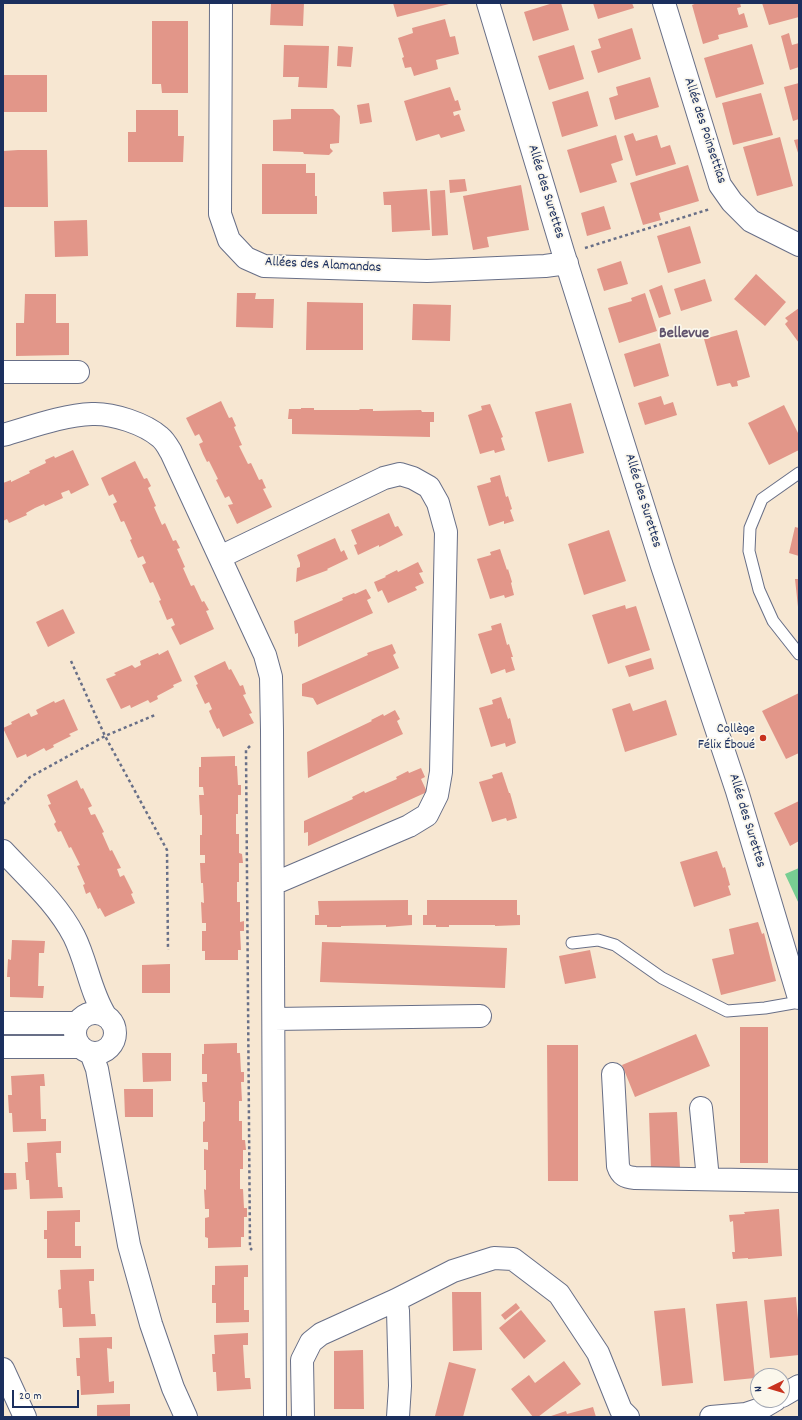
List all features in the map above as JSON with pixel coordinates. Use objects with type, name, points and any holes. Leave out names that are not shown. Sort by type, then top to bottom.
[{"type":"street","name":"Allées des Alamandas","points":[[221,3],[220,214],[230,240],[246,258],[264,266],[427,271],[544,266],[565,258]]},
{"type":"street","name":"Allée des Surettes","points":[[488,3],[565,258],[662,566],[737,791],[799,998]]},
{"type":"street","name":"Allée des Poinsettias","points":[[664,3],[720,185],[732,202],[751,221],[799,245]]},
{"type":"street","points":[[3,372],[78,372]]},
{"type":"street","points":[[3,435],[69,417],[93,414],[116,417],[147,427],[162,438],[171,452],[265,655],[271,677],[272,730],[275,1417]]},
{"type":"street","points":[[220,557],[384,478],[400,474],[413,478],[429,487],[438,504],[446,532],[441,772],[437,795],[426,815],[409,826],[273,884]]},
{"type":"street","points":[[3,851],[57,909],[74,935],[85,959],[93,991],[98,1003],[105,1015],[110,1019],[115,1030],[114,1041],[93,1050],[3,1047]]},
{"type":"street","points":[[90,978],[87,1003],[75,1034],[76,1039],[102,1058],[99,1078],[128,1245],[151,1324],[186,1417]]},
{"type":"street","points":[[3,1023],[80,1020],[88,1014],[94,1013],[105,1015]]},
{"type":"street","points":[[274,1019],[480,1016]]},
{"type":"street","points":[[613,1074],[618,1166],[620,1173],[626,1177],[799,1181]]},
{"type":"street","points":[[701,1108],[708,1179]]},
{"type":"street","points":[[303,1417],[302,1360],[311,1342],[321,1334],[396,1300],[453,1271],[494,1258],[513,1259],[559,1294],[598,1353],[621,1410],[628,1417]]},
{"type":"street","points":[[396,1300],[398,1311],[400,1386],[398,1417]]},
{"type":"street","points":[[3,1369],[25,1417]]},
{"type":"street","points":[[790,1391],[799,1386]]},
{"type":"street","points":[[711,1417],[746,1414],[761,1408]]},
{"type":"lane","points":[[799,474],[762,499],[750,528],[749,551],[759,590],[773,621],[799,654]]},
{"type":"lane","points":[[572,943],[598,940],[615,944],[662,978],[726,1011],[765,1008],[799,1002]]},
{"type":"path","points":[[565,258],[583,249],[732,202]]},
{"type":"path","points":[[71,661],[105,736],[167,850],[168,950]]},
{"type":"path","points":[[3,804],[30,777],[105,736],[155,715]]},
{"type":"green space","points":[[799,868],[799,904],[785,874]]},
{"type":"building","points":[[271,3],[304,3],[303,26],[270,25]]},
{"type":"building","points":[[393,3],[449,3],[449,4],[397,17]]},
{"type":"building","points":[[553,3],[561,3],[569,30],[533,41],[524,12]]},
{"type":"building","points":[[593,3],[632,3],[634,8],[598,19]]},
{"type":"building","points":[[697,3],[740,3],[741,7],[737,8],[739,15],[744,13],[748,27],[718,35],[719,39],[703,44],[692,5]]},
{"type":"building","points":[[762,3],[799,3],[799,17],[769,25]]},
{"type":"building","points":[[445,19],[450,37],[455,36],[459,54],[436,60],[438,69],[414,76],[411,67],[405,68],[402,58],[404,57],[398,38],[413,33],[412,28]]},
{"type":"building","points":[[152,21],[188,21],[188,93],[162,93],[161,84],[152,84]]},
{"type":"building","points":[[632,28],[641,59],[598,73],[591,51],[601,48],[598,39]]},
{"type":"building","points":[[789,33],[792,45],[799,43],[799,67],[790,70],[781,36]]},
{"type":"building","points":[[752,44],[764,84],[716,98],[704,58]]},
{"type":"building","points":[[284,45],[329,46],[327,88],[298,87],[299,77],[283,77]]},
{"type":"building","points":[[574,45],[584,79],[549,90],[538,56]]},
{"type":"building","points":[[338,46],[353,47],[351,67],[337,66]]},
{"type":"building","points":[[3,75],[47,75],[47,112],[3,112]]},
{"type":"building","points":[[650,77],[659,107],[615,120],[609,98],[618,95],[616,87]]},
{"type":"building","points":[[799,83],[799,119],[793,121],[784,87]]},
{"type":"building","points":[[450,87],[455,101],[458,100],[461,110],[453,112],[454,116],[459,114],[465,131],[441,138],[439,134],[416,141],[404,101]]},
{"type":"building","points":[[588,91],[598,126],[562,137],[552,102]]},
{"type":"building","points":[[761,93],[773,135],[733,145],[722,103]]},
{"type":"building","points":[[369,103],[372,122],[360,124],[357,105]]},
{"type":"building","points":[[291,109],[333,109],[340,116],[339,143],[330,144],[330,148],[333,151],[329,155],[273,151],[273,120],[291,119]]},
{"type":"building","points":[[136,110],[178,110],[178,136],[184,136],[183,162],[128,162],[128,132],[136,132]]},
{"type":"building","points":[[633,133],[636,141],[657,135],[661,148],[670,145],[676,164],[636,176],[624,136]]},
{"type":"building","points":[[616,135],[623,160],[611,164],[617,182],[580,193],[567,150]]},
{"type":"building","points":[[780,137],[793,186],[757,196],[743,147]]},
{"type":"building","points":[[799,139],[799,156],[794,140]]},
{"type":"building","points":[[47,150],[48,207],[3,207],[3,151]]},
{"type":"building","points":[[262,164],[306,164],[306,173],[315,173],[317,214],[262,214]]},
{"type":"building","points":[[688,165],[699,201],[659,213],[661,220],[643,225],[630,183]]},
{"type":"building","points":[[465,179],[467,191],[450,193],[449,180]]},
{"type":"building","points":[[521,185],[529,230],[487,237],[489,247],[473,250],[463,196]]},
{"type":"building","points":[[427,189],[430,230],[392,232],[391,205],[384,205],[383,192]]},
{"type":"building","points":[[445,190],[448,235],[432,236],[430,191]]},
{"type":"building","points":[[604,206],[611,229],[587,236],[581,213]]},
{"type":"building","points":[[87,220],[88,256],[55,257],[54,221]]},
{"type":"building","points":[[690,226],[701,263],[668,273],[657,236]]},
{"type":"building","points":[[621,261],[628,284],[604,291],[597,269]]},
{"type":"building","points":[[756,274],[786,302],[765,326],[734,299]]},
{"type":"building","points":[[705,279],[712,301],[681,311],[674,289]]},
{"type":"building","points":[[662,285],[671,314],[659,318],[649,290]]},
{"type":"building","points":[[237,293],[256,293],[255,299],[274,299],[273,328],[236,327]]},
{"type":"building","points":[[645,293],[657,331],[619,343],[608,308],[632,301],[631,298]]},
{"type":"building","points":[[25,294],[56,294],[56,323],[69,323],[69,355],[16,356],[16,323],[24,323]]},
{"type":"building","points":[[307,302],[363,303],[363,350],[306,350]]},
{"type":"building","points":[[413,304],[451,305],[450,341],[412,340]]},
{"type":"building","points":[[799,308],[799,343],[785,324],[788,321],[785,318]]},
{"type":"building","points":[[737,330],[750,377],[737,381],[738,386],[732,387],[730,383],[717,386],[704,339]]},
{"type":"building","points":[[660,343],[669,376],[634,387],[624,354]]},
{"type":"building","points":[[661,396],[664,405],[673,402],[677,415],[645,425],[638,403]]},
{"type":"building","points":[[221,401],[229,418],[232,417],[236,426],[234,427],[242,445],[239,446],[248,464],[251,463],[259,480],[262,479],[266,488],[263,489],[272,507],[237,524],[228,505],[233,504],[229,496],[225,498],[216,480],[218,479],[209,461],[207,462],[199,444],[203,442],[199,434],[195,436],[186,418]]},
{"type":"building","points":[[571,403],[584,453],[548,462],[535,412]]},
{"type":"building","points":[[490,404],[503,437],[501,438],[505,450],[495,453],[494,450],[480,454],[468,415],[482,410],[481,406]]},
{"type":"building","points":[[784,405],[799,435],[799,450],[769,465],[748,423]]},
{"type":"building","points":[[314,408],[314,410],[373,409],[373,411],[421,410],[422,412],[434,412],[434,422],[430,422],[430,437],[292,434],[292,419],[288,419],[289,409]]},
{"type":"building","points":[[73,450],[89,485],[71,494],[69,490],[61,493],[63,498],[45,506],[44,504],[35,508],[26,513],[27,515],[9,523],[7,519],[3,521],[3,483],[11,480],[11,482],[30,473],[29,471],[46,463],[45,460],[54,456],[55,458]]},
{"type":"building","points":[[135,461],[144,479],[147,478],[151,486],[148,488],[156,506],[154,507],[162,525],[165,523],[173,541],[176,540],[180,548],[177,549],[185,567],[183,568],[191,586],[194,585],[202,602],[204,601],[209,610],[206,611],[214,629],[180,645],[171,627],[175,625],[172,618],[167,620],[159,601],[161,600],[153,582],[150,583],[142,565],[146,563],[143,556],[138,558],[124,521],[121,522],[113,504],[117,502],[113,494],[109,496],[101,478]]},
{"type":"building","points":[[500,475],[506,497],[508,496],[512,509],[510,510],[514,521],[504,524],[504,521],[489,526],[477,486],[491,482],[490,478]]},
{"type":"building","points":[[389,513],[395,527],[398,526],[403,535],[379,547],[379,545],[358,555],[354,545],[357,544],[351,530]]},
{"type":"building","points":[[795,527],[799,528],[799,556],[789,553]]},
{"type":"building","points":[[609,530],[626,581],[584,595],[568,544]]},
{"type":"building","points":[[335,538],[341,552],[344,550],[348,559],[327,569],[328,570],[296,582],[297,568],[300,567],[297,555]]},
{"type":"building","points":[[500,549],[512,582],[514,595],[505,598],[504,595],[490,599],[477,559],[491,555],[490,552]]},
{"type":"building","points":[[418,562],[423,572],[419,573],[424,583],[415,587],[417,590],[388,603],[382,590],[378,592],[374,582],[397,570],[398,572]]},
{"type":"building","points":[[795,579],[799,579],[799,607],[798,607]]},
{"type":"building","points":[[366,589],[371,598],[367,600],[373,613],[298,647],[298,633],[295,634],[294,621],[343,600],[342,598]]},
{"type":"building","points":[[625,605],[626,609],[636,606],[650,650],[608,664],[592,615]]},
{"type":"building","points":[[63,609],[75,633],[48,647],[36,622]]},
{"type":"building","points":[[501,623],[507,645],[509,644],[513,657],[511,657],[515,670],[506,673],[505,669],[491,674],[478,634],[492,630],[491,626]]},
{"type":"building","points":[[392,644],[396,653],[393,655],[399,668],[317,705],[313,698],[302,696],[302,684],[368,655],[367,653]]},
{"type":"building","points":[[168,650],[182,681],[173,685],[174,687],[157,696],[158,699],[150,703],[148,700],[131,708],[130,705],[121,709],[106,679],[116,675],[114,673],[132,665],[135,668],[141,665],[140,661],[158,653],[159,655]]},
{"type":"building","points":[[651,658],[654,669],[629,677],[625,666]]},
{"type":"building","points":[[225,661],[229,670],[231,669],[240,686],[243,685],[246,694],[243,695],[252,713],[249,714],[254,723],[223,737],[219,728],[217,729],[209,711],[212,709],[209,702],[205,704],[196,685],[198,684],[194,676]]},
{"type":"building","points":[[799,693],[799,753],[786,759],[762,711]]},
{"type":"building","points":[[501,697],[508,719],[510,718],[516,743],[506,747],[505,743],[491,747],[479,708],[493,704],[492,700]]},
{"type":"building","points":[[64,699],[78,730],[69,734],[71,736],[53,745],[54,747],[46,751],[44,748],[27,757],[26,754],[17,758],[3,728],[29,713],[31,717],[38,714],[36,710],[54,701],[55,703]]},
{"type":"building","points":[[666,700],[677,735],[625,752],[612,709],[630,703],[633,711]]},
{"type":"building","points":[[395,710],[400,719],[397,721],[403,734],[308,778],[307,752],[372,721],[371,720],[383,714],[384,716]]},
{"type":"building","points":[[235,756],[238,785],[241,785],[241,795],[238,795],[238,814],[236,814],[236,834],[239,834],[239,853],[242,854],[243,863],[239,863],[237,902],[240,902],[240,922],[244,921],[244,931],[240,931],[241,950],[238,950],[238,960],[205,960],[205,951],[202,951],[202,931],[206,931],[206,923],[202,923],[201,902],[204,903],[200,863],[205,863],[205,855],[200,855],[202,815],[200,815],[199,795],[204,795],[203,787],[199,787],[199,767],[201,767],[201,757]]},
{"type":"building","points":[[421,768],[425,777],[421,779],[427,792],[308,846],[308,832],[304,833],[304,821],[353,799],[352,797],[364,791],[365,793],[397,779],[396,777],[408,771],[409,773]]},
{"type":"building","points":[[502,772],[517,818],[507,821],[506,818],[492,822],[479,782],[493,778],[492,775]]},
{"type":"building","points":[[77,780],[92,806],[88,808],[91,815],[95,814],[104,832],[102,833],[110,851],[112,850],[121,868],[117,869],[120,877],[124,875],[133,893],[131,894],[135,903],[105,917],[100,908],[98,909],[90,892],[86,894],[83,885],[85,884],[77,866],[80,865],[71,847],[69,848],[61,831],[58,832],[54,824],[56,822],[48,805],[51,804],[47,795]]},
{"type":"building","points":[[799,801],[799,841],[790,846],[774,813]]},
{"type":"building","points":[[717,851],[723,868],[725,867],[731,895],[694,907],[680,862]]},
{"type":"building","points":[[408,900],[408,915],[412,915],[412,925],[386,927],[386,925],[327,927],[327,925],[315,925],[315,915],[319,915],[318,901]]},
{"type":"building","points":[[427,900],[517,900],[517,915],[520,915],[520,925],[449,925],[449,927],[436,927],[436,925],[423,925],[423,915],[427,915]]},
{"type":"building","points":[[758,922],[762,934],[764,933],[776,981],[721,995],[712,959],[734,954],[729,929]]},
{"type":"building","points":[[12,940],[45,941],[44,953],[39,953],[38,986],[44,986],[43,998],[10,997],[10,977],[7,977],[8,959],[11,960]]},
{"type":"building","points":[[322,942],[507,948],[505,988],[320,982]]},
{"type":"building","points":[[590,950],[596,978],[565,984],[559,956]]},
{"type":"building","points":[[170,964],[170,993],[142,993],[142,965]]},
{"type":"building","points":[[740,1027],[768,1027],[768,1163],[740,1163]]},
{"type":"building","points":[[696,1034],[710,1066],[635,1097],[622,1065]]},
{"type":"building","points":[[237,1043],[237,1053],[240,1053],[241,1072],[244,1072],[244,1082],[241,1082],[242,1101],[239,1101],[239,1121],[242,1121],[242,1140],[245,1140],[246,1150],[243,1150],[243,1169],[240,1169],[240,1189],[243,1189],[244,1208],[247,1208],[247,1217],[244,1217],[244,1237],[241,1237],[241,1247],[208,1248],[208,1238],[205,1237],[205,1218],[209,1217],[209,1209],[205,1209],[204,1189],[206,1190],[206,1170],[204,1170],[204,1149],[208,1150],[208,1142],[203,1142],[205,1102],[203,1102],[202,1082],[207,1082],[207,1074],[202,1074],[202,1054],[204,1054],[204,1044]]},
{"type":"building","points":[[547,1045],[578,1045],[578,1181],[548,1181]]},
{"type":"building","points":[[142,1053],[171,1053],[171,1081],[143,1082]]},
{"type":"building","points":[[44,1074],[45,1086],[40,1086],[41,1119],[46,1119],[46,1131],[13,1132],[12,1113],[9,1113],[8,1095],[12,1095],[11,1076]]},
{"type":"building","points":[[124,1089],[153,1089],[153,1117],[125,1117]]},
{"type":"building","points":[[677,1112],[680,1168],[651,1169],[649,1113]]},
{"type":"building","points":[[61,1141],[61,1153],[56,1153],[58,1187],[62,1187],[63,1198],[30,1199],[29,1180],[26,1180],[25,1162],[28,1162],[27,1143]]},
{"type":"building","points":[[3,1173],[16,1173],[17,1189],[3,1190]]},
{"type":"building","points":[[779,1209],[782,1256],[733,1259],[732,1252],[735,1252],[733,1221],[730,1222],[729,1215]]},
{"type":"building","points":[[80,1210],[80,1222],[75,1222],[75,1246],[81,1246],[81,1258],[47,1258],[47,1239],[44,1239],[44,1230],[47,1230],[47,1211]]},
{"type":"building","points":[[248,1265],[248,1277],[244,1277],[244,1310],[249,1310],[249,1322],[216,1323],[216,1303],[212,1303],[212,1285],[215,1285],[215,1266]]},
{"type":"building","points":[[94,1269],[94,1281],[89,1281],[91,1314],[95,1314],[96,1326],[63,1327],[62,1308],[59,1308],[58,1290],[61,1289],[60,1270]]},
{"type":"building","points":[[452,1292],[481,1292],[482,1350],[453,1351]]},
{"type":"building","points":[[796,1297],[799,1331],[799,1355],[770,1358],[764,1300]]},
{"type":"building","points":[[747,1301],[754,1368],[750,1368],[750,1378],[724,1381],[716,1304]]},
{"type":"building","points":[[516,1303],[520,1308],[505,1320],[501,1315]]},
{"type":"building","points":[[685,1308],[693,1383],[662,1386],[654,1311]]},
{"type":"building","points":[[521,1310],[546,1341],[524,1359],[499,1328]]},
{"type":"building","points":[[248,1333],[248,1345],[243,1345],[245,1378],[250,1378],[251,1389],[217,1391],[216,1372],[213,1372],[212,1354],[215,1354],[214,1335]]},
{"type":"building","points":[[112,1337],[112,1349],[107,1348],[109,1382],[114,1381],[114,1393],[81,1395],[80,1376],[77,1376],[76,1358],[80,1358],[79,1338]]},
{"type":"building","points":[[363,1350],[364,1409],[334,1409],[334,1351]]},
{"type":"building","points":[[564,1361],[581,1384],[538,1417],[533,1417],[511,1389],[529,1375],[535,1383]]},
{"type":"building","points":[[449,1362],[476,1369],[463,1417],[435,1416]]},
{"type":"building","points":[[130,1404],[130,1416],[97,1417],[97,1405]]},
{"type":"building","points":[[593,1407],[596,1417],[548,1417],[566,1411],[567,1414]]},
{"type":"place","name":"Collège Félix Éboué","points":[[763,738]]},
{"type":"district","name":"Bellevue","points":[[684,335]]}]
